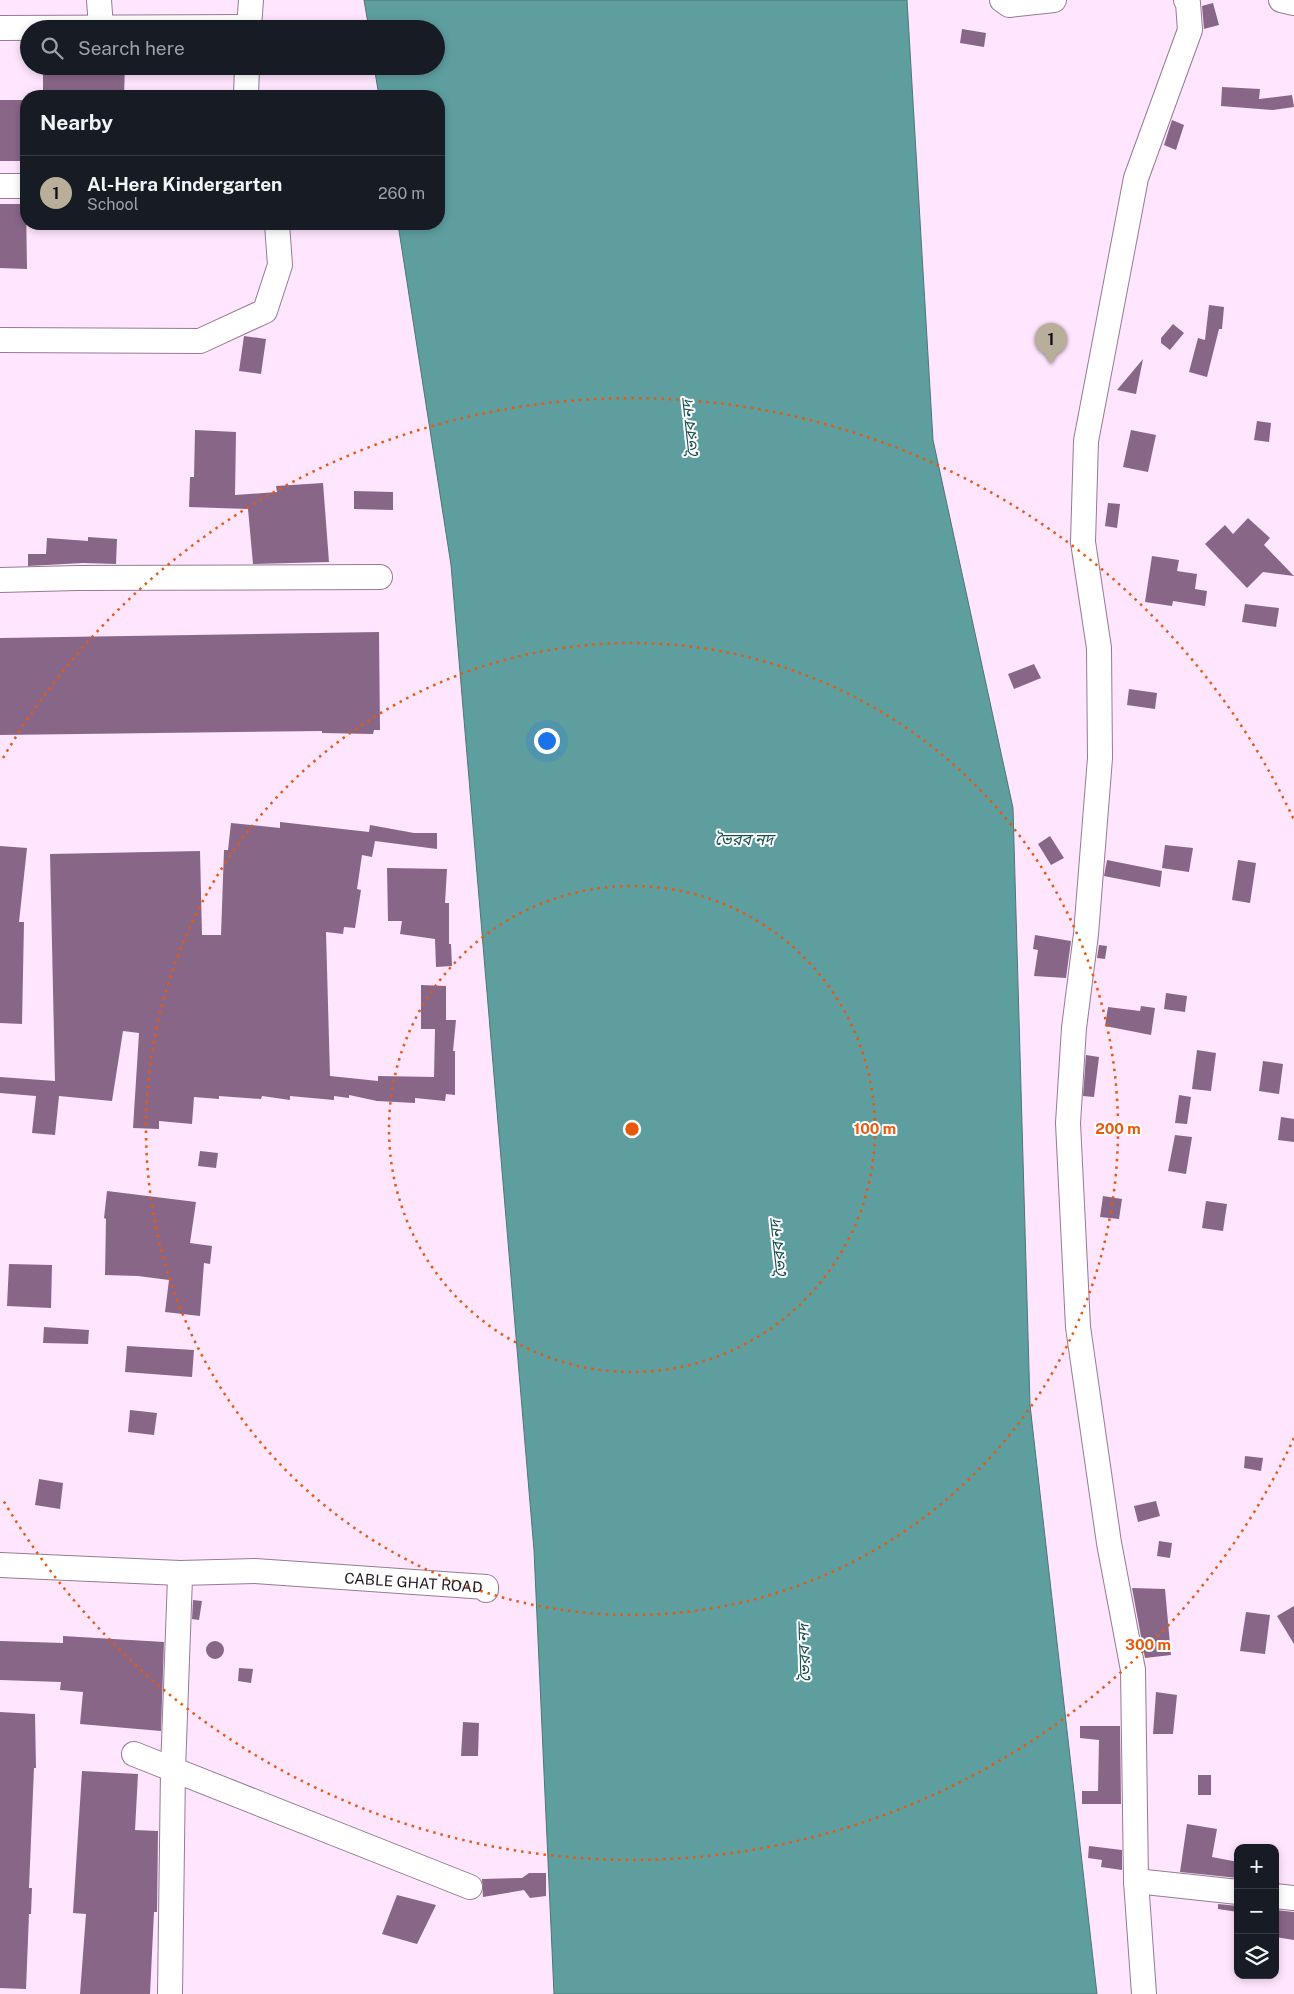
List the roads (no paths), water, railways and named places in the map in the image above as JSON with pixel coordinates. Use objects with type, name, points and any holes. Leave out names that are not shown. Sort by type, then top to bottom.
[{"type":"street","points":[[99,0],[100,20]]},
{"type":"street","points":[[250,20],[251,0]]},
{"type":"street","points":[[1002,0],[1009,5],[1054,0]]},
{"type":"street","points":[[1144,1994],[1136,1881],[1133,1670],[1109,1543],[1092,1413],[1078,1327],[1068,1123],[1074,1028],[1086,934],[1100,758],[1099,648],[1083,542],[1086,441],[1136,178],[1190,30],[1188,3],[1186,0]]},
{"type":"street","points":[[1281,0],[1294,3]]},
{"type":"street","points":[[0,28],[20,28]]},
{"type":"street","points":[[246,90],[247,75]]},
{"type":"street","points":[[0,186],[20,186]]},
{"type":"street","points":[[0,340],[200,341],[265,311],[280,265],[277,230]]},
{"type":"street","points":[[0,580],[380,577]]},
{"type":"street","name":"CABLE GHAT ROAD","points":[[0,1565],[180,1573],[254,1571],[486,1587],[486,1590],[256,1575],[180,1577],[0,1569]]},
{"type":"street","points":[[170,1994],[173,1770],[180,1577]]},
{"type":"street","points":[[134,1754],[470,1887]]},
{"type":"street","points":[[1136,1881],[1234,1892]]},
{"type":"street","points":[[1279,1896],[1294,1898]]},
{"type":"water","name":"ভৈরব নদ","points":[[364,0],[907,0],[933,440],[1013,808],[1030,1405],[1097,1994],[554,1994],[534,1550],[451,565],[399,230],[445,230],[445,90],[378,90],[376,75],[445,75],[445,20],[367,20]]},
{"type":"place","name":"Al-Hera Kindergarten","points":[[1051,364]]}]
